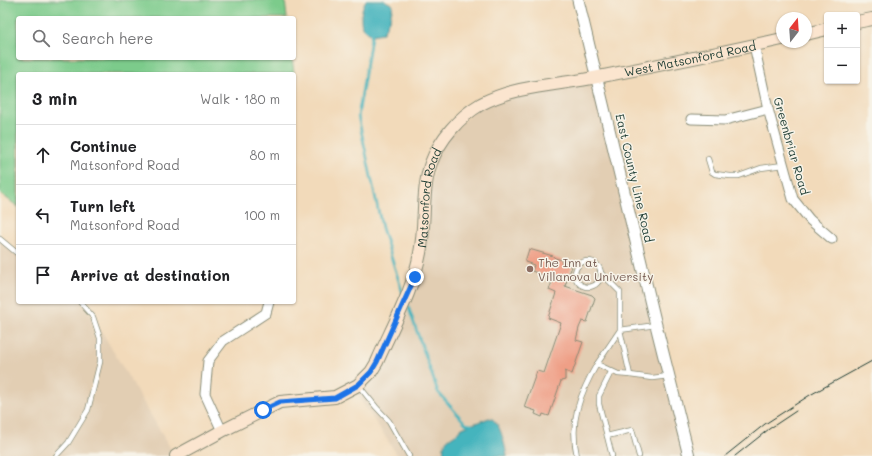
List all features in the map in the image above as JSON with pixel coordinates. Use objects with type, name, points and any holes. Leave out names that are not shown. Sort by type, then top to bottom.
[{"type":"main road","points":[[860,21],[872,19]]},
{"type":"main road","points":[[812,33],[824,30]]},
{"type":"main road","name":"West Matsonford Road","points":[[598,77],[776,40]]},
{"type":"main road","name":"Matsonford Road","points":[[176,456],[280,402],[335,398],[358,385],[371,372],[415,277],[421,251],[427,183],[431,164],[437,149],[446,135],[469,112],[481,104],[497,97],[517,91],[598,77]]},
{"type":"street","name":"East County Line Road","points":[[578,0],[598,77],[656,325],[689,456]]},
{"type":"street","name":"Greenbriar Road","points":[[754,45],[768,109],[793,199],[810,220],[832,239]]},
{"type":"street","points":[[690,119],[725,120],[768,109]]},
{"type":"street","points":[[222,431],[205,394],[208,361],[223,342],[266,313],[268,304]]},
{"type":"lane","points":[[708,159],[712,172],[715,174],[730,176],[739,176],[761,168],[783,165]]},
{"type":"lane","points":[[0,239],[16,252]]},
{"type":"lane","points":[[600,272],[599,280],[590,287],[582,286],[575,277],[576,269],[582,263],[589,262],[596,265],[600,272],[620,292],[620,330],[630,375]]},
{"type":"lane","points":[[56,456],[68,443],[88,410],[100,362],[100,338],[93,317],[82,304]]},
{"type":"lane","points":[[577,456],[575,448],[574,422],[579,402],[588,380],[597,364],[620,330],[656,325]]},
{"type":"lane","points":[[597,364],[611,372],[618,374],[652,378],[669,376]]},
{"type":"lane","points":[[611,372],[599,396],[599,404],[612,456]]},
{"type":"lane","points":[[358,385],[389,421],[409,456]]},
{"type":"lane","points":[[607,436],[632,430],[639,456]]},
{"type":"shaded area","name":"The Inn at Villanova University","points":[[597,77],[689,456],[398,456],[352,387],[371,372],[415,277],[437,149],[481,104]]},
{"type":"shaded area","points":[[0,239],[16,252],[16,304],[82,304],[93,317],[175,456],[0,456]]},
{"type":"green space","points":[[0,0],[285,0],[287,16],[16,16],[16,60],[292,60],[294,72],[16,72],[16,205],[0,193]]},
{"type":"water","points":[[366,0],[384,0],[393,5],[390,18],[383,33],[371,35],[362,27],[361,13]]},
{"type":"water","points":[[489,418],[496,423],[499,428],[507,456],[444,456],[444,445],[446,441],[459,432],[462,428]]},
{"type":"building","points":[[529,249],[553,256],[562,260],[561,262],[572,266],[565,286],[592,295],[595,298],[587,322],[582,321],[579,328],[576,340],[583,342],[572,374],[565,371],[565,380],[561,381],[549,416],[543,414],[542,417],[535,414],[536,411],[524,407],[537,371],[544,373],[561,323],[548,318],[556,293],[549,290],[553,279],[532,271],[534,265],[525,262]]},
{"type":"waterway","points":[[372,32],[358,116],[382,228],[403,294]]},
{"type":"waterway","points":[[408,306],[438,392],[466,424],[472,425]]},
{"type":"tram line","points":[[725,456],[765,424],[810,395],[872,361]]},
{"type":"tram line","points":[[735,456],[769,429],[796,411]]},
{"type":"place","name":"The Inn at Villanova University","points":[[530,269]]},
{"type":"route","points":[[263,410],[280,402],[335,398],[352,387],[358,385],[371,372],[377,362],[415,277]]}]
